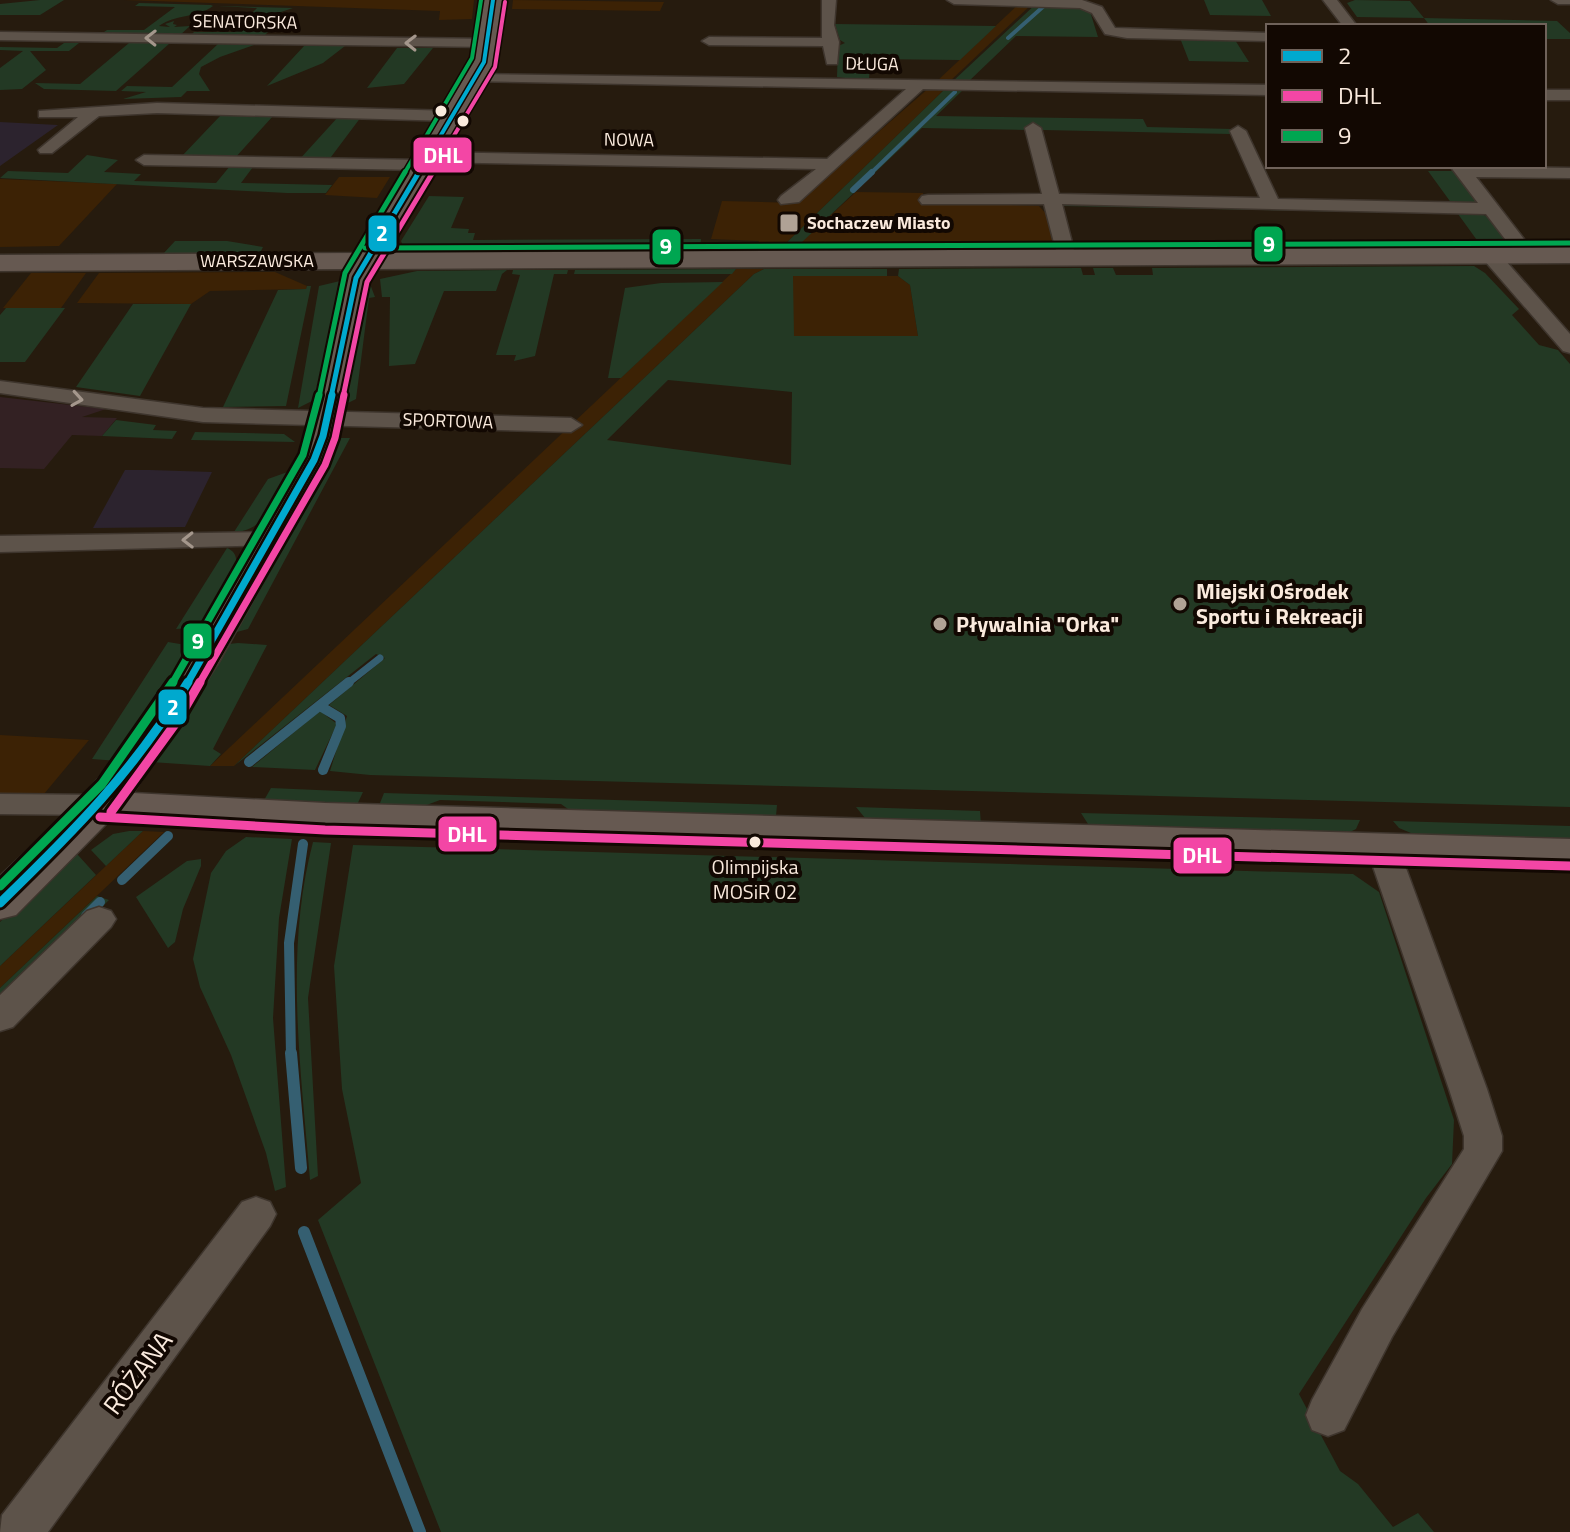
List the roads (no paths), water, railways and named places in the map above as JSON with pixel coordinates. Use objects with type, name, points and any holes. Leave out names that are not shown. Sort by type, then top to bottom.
[{"type":"street","points":[[0,903],[101,805],[168,714],[314,460],[326,418],[350,299],[365,260],[484,62],[493,0]]},
{"type":"street","points":[[829,0],[827,25],[832,42],[831,84]]},
{"type":"street","points":[[954,0],[1057,1],[1094,7],[1110,31],[1115,33],[1266,37]]},
{"type":"street","points":[[1330,0],[1348,24]]},
{"type":"street","points":[[1558,0],[1570,0]]},
{"type":"street","name":"SENATORSKA","points":[[0,36],[489,43]]},
{"type":"street","points":[[709,41],[832,42]]},
{"type":"street","name":"DŁUGA","points":[[474,78],[1266,90]]},
{"type":"street","points":[[787,200],[793,198],[919,85]]},
{"type":"street","points":[[1546,95],[1570,95]]},
{"type":"street","points":[[45,114],[157,108],[453,116]]},
{"type":"street","points":[[46,150],[94,112]]},
{"type":"street","points":[[1033,128],[1067,258]]},
{"type":"street","points":[[1238,131],[1271,203]]},
{"type":"street","name":"NOWA","points":[[144,160],[828,164]]},
{"type":"street","points":[[1460,169],[1570,173]]},
{"type":"street","points":[[1460,169],[1528,256]]},
{"type":"street","points":[[928,200],[1271,203],[1492,209]]},
{"type":"street","name":"WARSZAWSKA","points":[[0,263],[1570,255]]},
{"type":"street","points":[[1491,256],[1570,347]]},
{"type":"street","name":"SPORTOWA","points":[[0,387],[180,413],[571,425]]},
{"type":"street","points":[[0,544],[266,540]]},
{"type":"street","points":[[0,804],[101,805],[325,818],[1570,854]]},
{"type":"street","points":[[1328,1415],[1377,1323],[1483,1151],[1483,1136],[1468,1089],[1383,849]]},
{"type":"street","points":[[0,1017],[99,919]]},
{"type":"street","name":"RÓŻANA","points":[[19,1532],[256,1214]]},
{"type":"waterway","points":[[1008,38],[1045,5]]},
{"type":"waterway","points":[[870,174],[955,92]]},
{"type":"waterway","points":[[853,190],[872,172]]},
{"type":"waterway","points":[[347,684],[380,658]]},
{"type":"waterway","points":[[249,762],[349,682]]},
{"type":"waterway","points":[[320,706],[340,718],[341,726],[323,770]]},
{"type":"waterway","points":[[122,880],[168,836]]},
{"type":"waterway","points":[[291,1055],[289,943],[303,844]]},
{"type":"waterway","points":[[86,916],[100,902]]},
{"type":"waterway","points":[[291,1053],[301,1168]]},
{"type":"waterway","points":[[304,1232],[420,1532]]},
{"type":"place","name":"Sochaczew Miasto","points":[[789,223]]},
{"type":"place","name":"Miejski Ośrodek Sportu i Rekreacji","points":[[1180,604]]},
{"type":"place","name":"Pływalnia \"Orka\"","points":[[940,624]]},
{"type":"place","name":"Olimpijska MOSiR 02","points":[[755,842]]}]
